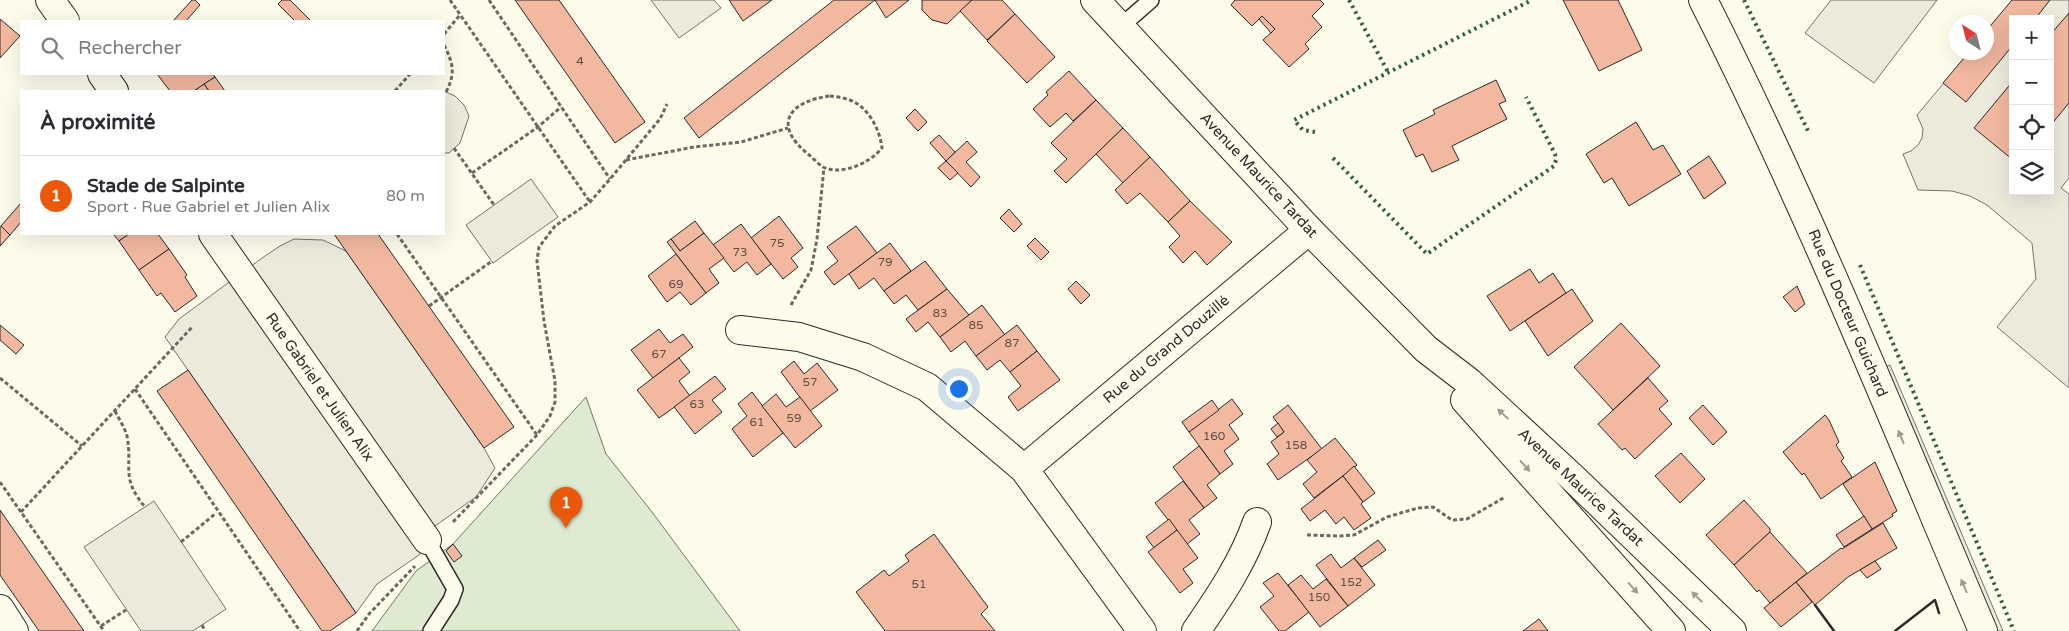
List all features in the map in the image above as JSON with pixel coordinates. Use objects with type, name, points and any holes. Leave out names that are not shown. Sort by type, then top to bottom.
[{"type":"street","points":[[50,0],[64,20]]},
{"type":"street","name":"Avenue Maurice Tardat","points":[[1095,0],[1309,230],[1426,349],[1469,382],[1732,631]]},
{"type":"street","name":"Rue du Docteur Guichard","points":[[1703,0],[1805,212],[1983,631]]},
{"type":"street","points":[[103,75],[113,90]]},
{"type":"street","name":"Rue du Grand Douzillé","points":[[1024,470],[1309,230]]},
{"type":"street","name":"Rue Gabriel et Julien Alix","points":[[214,235],[429,544]]},
{"type":"street","points":[[740,330],[799,337],[863,357],[927,387],[1024,470],[1142,631]]},
{"type":"street","name":"Avenue Maurice Tardat","points":[[1426,349],[1457,392],[1671,631]]},
{"type":"street","points":[[1196,631],[1223,592],[1249,547],[1257,522]]},
{"type":"street","points":[[0,609],[14,631]]},
{"type":"lane","points":[[1120,27],[1151,0]]},
{"type":"lane","points":[[429,544],[454,590],[451,600],[431,631]]},
{"type":"path","points":[[450,0],[590,202]]},
{"type":"path","points":[[489,0],[610,179]]},
{"type":"path","points":[[445,33],[460,15]]},
{"type":"path","points":[[445,46],[453,69],[453,80],[446,92]]},
{"type":"path","points":[[396,90],[409,75]]},
{"type":"path","points":[[830,96],[845,99],[855,102],[866,112],[877,129],[882,148],[874,158],[858,166],[842,169],[824,167],[793,140],[788,128],[789,117],[800,104],[816,98],[830,96]]},
{"type":"path","points":[[357,631],[369,614],[429,544],[445,530],[537,435],[550,416],[555,402],[555,381],[544,321],[538,261],[539,247],[555,226],[590,202],[660,119],[666,104]]},
{"type":"path","points":[[472,173],[538,127],[561,107]]},
{"type":"path","points":[[626,160],[694,147],[741,142],[788,128]]},
{"type":"path","points":[[454,148],[494,205]]},
{"type":"path","points":[[791,306],[811,270],[817,239],[824,167]]},
{"type":"path","points":[[551,222],[555,226]]},
{"type":"path","points":[[398,235],[537,435]]},
{"type":"path","points":[[429,306],[492,261]]},
{"type":"path","points":[[21,512],[193,326]]},
{"type":"path","points":[[0,378],[82,446]]},
{"type":"path","points":[[135,389],[300,631]]},
{"type":"path","points":[[115,411],[127,435],[130,485],[134,494],[145,507]]},
{"type":"path","points":[[0,482],[104,631]]},
{"type":"path","points":[[1307,535],[1354,535],[1387,517],[1418,508],[1433,507],[1452,520],[1467,519],[1505,497]]},
{"type":"path","points":[[182,542],[215,514]]},
{"type":"path","points":[[101,626],[126,610]]},
{"type":"path","points":[[202,625],[205,631]]},
{"type":"green space","points":[[586,397],[606,454],[652,512],[740,631],[372,631],[416,571],[453,544]]},
{"type":"shaded area","points":[[651,0],[714,0],[721,8],[679,38]]},
{"type":"shaded area","points":[[1831,0],[1937,0],[1874,83],[1805,33]]},
{"type":"shaded area","points":[[2013,0],[2069,0],[2069,178],[2061,188],[2069,194],[2069,388],[1997,327],[2036,279],[2032,243],[1987,205],[1970,196],[1952,191],[1918,190],[1903,154],[1911,151],[1922,138],[1923,129],[1917,115],[1963,60],[1994,60],[1994,37]]},
{"type":"shaded area","points":[[445,91],[455,96],[464,105],[469,116],[460,143],[449,153],[445,153]]},
{"type":"shaded area","points":[[531,179],[558,217],[493,263],[466,225]]},
{"type":"shaded area","points":[[294,239],[323,240],[346,251],[484,448],[495,468],[476,497],[435,526],[419,555],[377,584],[356,613],[165,337],[179,319],[262,258]]},
{"type":"shaded area","points":[[1890,365],[2003,631],[1992,631],[1879,369]]},
{"type":"shaded area","points":[[154,501],[226,609],[193,631],[141,631],[84,547]]},
{"type":"building","points":[[192,0],[195,0],[200,5],[187,20],[174,20]]},
{"type":"building","points":[[282,0],[290,0],[310,20],[294,20],[278,4]]},
{"type":"building","points":[[515,0],[559,0],[645,122],[615,143]]},
{"type":"building","points":[[729,0],[772,0],[743,21]]},
{"type":"building","points":[[834,0],[875,0],[699,138],[684,118]]},
{"type":"building","points":[[875,0],[909,0],[886,18]]},
{"type":"building","points":[[922,0],[972,0],[947,24],[932,20],[922,10]]},
{"type":"building","points":[[972,0],[1002,0],[1015,14],[987,40],[960,11]]},
{"type":"building","points":[[1235,0],[1320,0],[1324,4],[1312,16],[1322,27],[1305,44],[1309,49],[1289,67],[1263,40],[1275,29],[1262,16],[1252,26],[1231,5]]},
{"type":"building","points":[[1563,0],[1618,0],[1642,50],[1599,71]]},
{"type":"building","points":[[2012,0],[2050,0],[2038,15],[2009,15],[2009,50],[1966,102],[1943,83],[1962,60],[1994,60],[1994,21]]},
{"type":"building","points":[[2069,13],[2069,103],[2054,121],[2054,60],[2054,30]]},
{"type":"building","points":[[1015,14],[1055,57],[1027,83],[987,41]]},
{"type":"building","points":[[1262,16],[1275,29],[1271,33],[1259,19]]},
{"type":"building","points":[[0,19],[20,36],[0,58]]},
{"type":"building","points":[[1069,71],[1096,100],[1073,121],[1066,113],[1050,127],[1033,109],[1048,95],[1046,92]]},
{"type":"building","points":[[158,75],[214,75],[215,77],[196,90],[169,90]]},
{"type":"building","points":[[215,77],[224,90],[208,90],[204,84]]},
{"type":"building","points":[[1496,80],[1506,101],[1499,104],[1507,119],[1452,146],[1459,160],[1432,172],[1423,154],[1416,157],[1403,130],[1435,114],[1433,110]]},
{"type":"building","points":[[204,84],[208,90],[195,90]]},
{"type":"building","points":[[2009,86],[2009,157],[1974,128]]},
{"type":"building","points":[[1096,100],[1123,128],[1066,183],[1054,171],[1067,159],[1051,143]]},
{"type":"building","points":[[915,109],[927,122],[918,131],[906,118]]},
{"type":"building","points":[[1636,122],[1653,150],[1663,145],[1681,174],[1629,206],[1612,178],[1604,183],[1586,154]]},
{"type":"building","points":[[1123,128],[1150,157],[1123,183],[1096,154]]},
{"type":"building","points":[[939,135],[955,152],[946,161],[930,143]]},
{"type":"building","points":[[967,141],[977,152],[966,162],[980,177],[971,187],[946,161]]},
{"type":"building","points":[[1709,156],[1726,183],[1704,199],[1687,171]]},
{"type":"building","points":[[1150,157],[1190,201],[1168,222],[1140,193],[1127,204],[1115,190]]},
{"type":"building","points":[[946,161],[958,173],[950,180],[938,168]]},
{"type":"building","points":[[1190,201],[1232,242],[1207,265],[1195,251],[1183,263],[1169,247],[1180,236],[1168,222]]},
{"type":"building","points":[[20,204],[20,223],[10,235],[1,226]]},
{"type":"building","points":[[1009,209],[1022,224],[1014,232],[1000,218]]},
{"type":"building","points":[[779,216],[803,248],[791,258],[798,267],[783,279],[751,238]]},
{"type":"building","points":[[695,221],[704,233],[680,251],[671,239]]},
{"type":"building","points":[[741,224],[771,264],[757,275],[747,262],[734,272],[713,245]]},
{"type":"building","points":[[1,226],[10,235],[0,246],[0,228]]},
{"type":"building","points":[[856,226],[877,253],[834,285],[824,272],[838,261],[827,247]]},
{"type":"building","points":[[704,233],[724,258],[709,269],[719,283],[706,293],[667,242],[671,239],[680,251]]},
{"type":"building","points":[[114,235],[128,235],[119,241]]},
{"type":"building","points":[[128,235],[159,235],[169,249],[139,270],[119,241]]},
{"type":"building","points":[[335,235],[379,235],[514,427],[484,448]]},
{"type":"building","points":[[1035,238],[1049,252],[1041,260],[1027,246]]},
{"type":"building","points":[[890,243],[911,271],[884,291],[874,278],[859,289],[849,274]]},
{"type":"building","points":[[169,249],[187,275],[185,277],[197,296],[175,312],[161,293],[157,296],[139,270]]},
{"type":"building","points":[[676,254],[706,293],[691,305],[680,292],[667,302],[648,276]]},
{"type":"building","points":[[925,261],[947,289],[918,310],[906,295],[894,304],[884,291]]},
{"type":"building","points":[[1530,269],[1539,283],[1553,273],[1566,293],[1510,331],[1487,296]]},
{"type":"building","points":[[1076,281],[1090,295],[1081,304],[1068,289]]},
{"type":"building","points":[[1797,286],[1805,304],[1795,312],[1783,297]]},
{"type":"building","points":[[947,289],[969,315],[940,337],[928,322],[916,332],[906,319]]},
{"type":"building","points":[[1572,289],[1593,321],[1548,356],[1525,321]]},
{"type":"building","points":[[982,305],[1005,335],[976,356],[965,341],[951,352],[940,337]]},
{"type":"building","points":[[1621,323],[1660,366],[1613,410],[1574,367]]},
{"type":"building","points":[[0,325],[24,345],[16,354],[0,340]]},
{"type":"building","points":[[1017,325],[1037,351],[1010,372],[1000,360],[987,370],[976,356]]},
{"type":"building","points":[[659,329],[670,343],[683,334],[693,347],[653,378],[631,350]]},
{"type":"building","points":[[1037,351],[1060,380],[1018,411],[1008,397],[1021,386],[1010,372]]},
{"type":"building","points":[[679,358],[690,372],[679,381],[690,396],[659,418],[637,390]]},
{"type":"building","points":[[794,361],[804,374],[817,363],[838,390],[810,411],[781,372]]},
{"type":"building","points":[[188,370],[356,613],[330,631],[322,631],[157,391]]},
{"type":"building","points":[[715,376],[726,389],[712,400],[722,412],[695,434],[674,407]]},
{"type":"building","points":[[1648,378],[1668,401],[1659,409],[1672,424],[1635,459],[1625,448],[1622,450],[1598,424]]},
{"type":"building","points":[[752,392],[783,433],[753,457],[732,429],[747,416],[738,404]]},
{"type":"building","points":[[776,394],[786,407],[800,397],[822,426],[795,448],[762,406]]},
{"type":"building","points":[[1232,399],[1243,414],[1229,425],[1239,439],[1224,451],[1233,464],[1220,474],[1189,432]]},
{"type":"building","points":[[1212,400],[1219,410],[1189,432],[1182,422]]},
{"type":"building","points":[[1288,405],[1322,449],[1278,480],[1267,464],[1279,454],[1271,442],[1284,432],[1273,417]]},
{"type":"building","points":[[1703,405],[1727,432],[1713,445],[1689,418]]},
{"type":"building","points":[[1825,415],[1839,442],[1836,445],[1844,458],[1841,461],[1852,477],[1821,499],[1804,473],[1802,475],[1783,452]]},
{"type":"building","points":[[1278,423],[1284,432],[1277,437],[1271,429]]},
{"type":"building","points":[[1335,438],[1357,465],[1314,498],[1303,484],[1317,472],[1307,460]]},
{"type":"building","points":[[1199,446],[1220,474],[1207,485],[1217,498],[1204,508],[1173,467]]},
{"type":"building","points":[[1681,453],[1705,479],[1680,503],[1655,476]]},
{"type":"building","points":[[1875,462],[1897,511],[1892,514],[1893,516],[1872,529],[1843,484]]},
{"type":"building","points":[[1354,466],[1375,493],[1363,502],[1343,476]]},
{"type":"building","points":[[1343,476],[1363,502],[1361,504],[1371,518],[1354,530],[1344,517],[1336,524],[1325,510],[1310,521],[1301,509]]},
{"type":"building","points":[[1183,481],[1204,508],[1189,520],[1200,534],[1187,544],[1155,503]]},
{"type":"building","points":[[1744,500],[1770,529],[1770,532],[1734,565],[1706,535]]},
{"type":"building","points":[[0,510],[84,631],[39,631],[0,575]]},
{"type":"building","points":[[1864,516],[1872,529],[1844,547],[1836,535]]},
{"type":"building","points":[[1169,519],[1177,530],[1154,548],[1146,537]]},
{"type":"building","points":[[1883,523],[1897,548],[1848,577],[1815,605],[1796,582],[1841,548]]},
{"type":"building","points":[[1177,530],[1198,558],[1183,569],[1193,583],[1180,593],[1148,552]]},
{"type":"building","points":[[1770,532],[1807,573],[1770,603],[1759,590],[1757,592],[1734,565]]},
{"type":"building","points":[[934,534],[988,607],[981,614],[995,631],[885,631],[856,592],[884,570],[889,576],[909,561],[905,555]]},
{"type":"building","points":[[1378,540],[1386,550],[1362,567],[1354,558]]},
{"type":"building","points":[[453,544],[462,556],[454,562],[446,551]]},
{"type":"building","points":[[1331,554],[1341,568],[1354,558],[1375,585],[1348,606],[1316,565]]},
{"type":"building","points":[[1875,561],[1881,569],[1867,578],[1860,570]]},
{"type":"building","points":[[1278,573],[1309,612],[1285,631],[1279,631],[1260,607],[1274,596],[1263,583]]},
{"type":"building","points":[[1301,575],[1313,589],[1326,579],[1348,606],[1320,627],[1288,585]]},
{"type":"building","points":[[1796,582],[1812,602],[1781,627],[1764,608]]},
{"type":"building","points":[[1539,619],[1548,631],[1523,631]]},
{"type":"hedge","points":[[1349,0],[1388,72]]},
{"type":"hedge","points":[[1315,132],[1303,130],[1294,120],[1532,0]]},
{"type":"hedge","points":[[1744,0],[1809,133]]},
{"type":"hedge","points":[[1333,158],[1427,254],[1554,166],[1555,154],[1526,97]]},
{"type":"hedge","points":[[1860,265],[2014,631]]},
{"type":"wall","points":[[1895,631],[1935,600],[1939,613]]},
{"type":"wall","points":[[1815,605],[1834,631]]},
{"type":"place","name":"Stade de Salpinte","points":[[566,528]]}]
